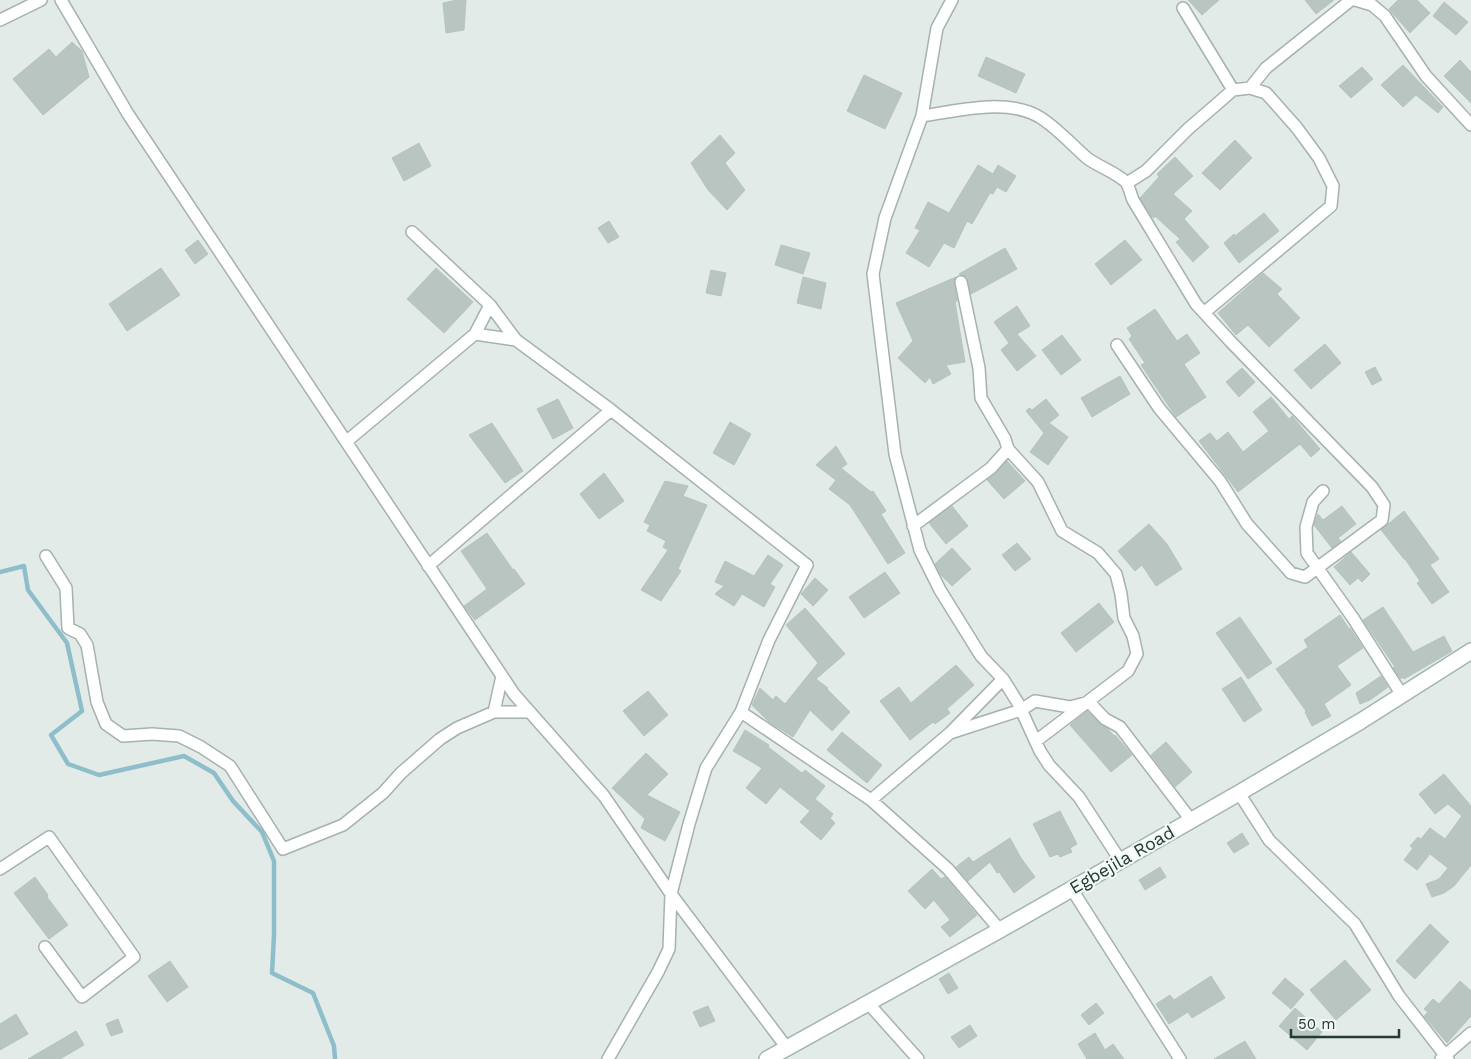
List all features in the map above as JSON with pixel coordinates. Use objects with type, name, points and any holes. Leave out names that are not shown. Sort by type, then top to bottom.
[{"type":"street","points":[[0,20],[41,0]]},
{"type":"street","points":[[61,0],[128,114],[514,694],[604,796],[671,894],[787,1048]]},
{"type":"street","points":[[952,0],[937,28],[922,116],[886,218],[874,274],[895,454],[920,550],[940,590],[978,651],[1003,679],[1050,765],[1079,797],[1120,860]]},
{"type":"street","points":[[1250,88],[1266,68],[1351,0]]},
{"type":"street","points":[[1355,0],[1372,5],[1385,16],[1426,76],[1471,125]]},
{"type":"street","points":[[1183,8],[1233,90]]},
{"type":"street","points":[[1127,183],[1146,171],[1188,129],[1233,90],[1250,88],[1266,93],[1297,128],[1319,158],[1333,186],[1331,206],[1205,312]]},
{"type":"street","points":[[922,116],[1004,106],[1028,112],[1040,117],[1052,126],[1087,158],[1127,183],[1133,200],[1190,294],[1231,342],[1372,487],[1384,505],[1382,520],[1305,577],[1291,573],[1269,551],[1247,524],[1220,481],[1159,408],[1117,344]]},
{"type":"street","points":[[412,232],[490,305],[516,340],[611,410],[807,565],[769,640],[741,712],[706,768],[671,894],[669,949],[649,989],[608,1059]]},
{"type":"street","points":[[961,282],[979,368],[982,398],[1005,439],[1008,449],[1038,482],[1062,530],[1098,553],[1116,574],[1124,618],[1133,636],[1137,654],[1128,671],[1036,741]]},
{"type":"street","points":[[347,441],[475,334],[490,305]]},
{"type":"street","points":[[475,334],[516,340]]},
{"type":"street","points":[[428,566],[611,410]]},
{"type":"street","points":[[913,526],[991,468],[1008,449]]},
{"type":"street","points":[[1323,491],[1314,502],[1306,527],[1307,553],[1353,618],[1402,695]]},
{"type":"street","points":[[46,556],[66,588],[68,628],[80,634],[86,645],[97,702],[106,724],[123,736],[152,734],[179,736],[201,746],[230,766],[283,849],[343,825],[383,794],[401,773],[440,738],[457,728],[494,712],[530,712]]},
{"type":"street","name":"Egbejila Road","points":[[767,1059],[1000,930],[1239,793],[1361,721],[1471,651]]},
{"type":"street","points":[[494,712],[502,676]]},
{"type":"street","points":[[871,800],[950,733],[1003,679]]},
{"type":"street","points":[[950,733],[1021,710],[1035,701],[1070,707],[1089,702]]},
{"type":"street","points":[[1089,702],[1105,720],[1120,727],[1192,820]]},
{"type":"street","points":[[741,712],[871,800],[948,869],[1000,930]]},
{"type":"street","points":[[1239,793],[1269,840],[1355,924],[1399,996],[1445,1058],[1471,1033]]},
{"type":"street","points":[[0,869],[49,837],[134,957],[82,997],[45,947]]},
{"type":"street","points":[[1071,888],[1180,1059]]},
{"type":"street","points":[[868,1003],[918,1059]]},
{"type":"building","points":[[466,0],[464,30],[446,33],[443,3]]},
{"type":"building","points":[[1188,0],[1219,0],[1202,15]]},
{"type":"building","points":[[1305,0],[1334,0],[1316,14]]},
{"type":"building","points":[[1398,0],[1417,0],[1430,13],[1410,33],[1389,9]]},
{"type":"building","points":[[1444,2],[1468,22],[1456,35],[1433,16]]},
{"type":"building","points":[[72,42],[82,51],[89,77],[43,115],[13,79],[49,49],[56,57]]},
{"type":"building","points":[[986,57],[1025,74],[1016,93],[978,76]]},
{"type":"building","points":[[1460,60],[1471,72],[1471,103],[1444,76]]},
{"type":"building","points":[[1403,65],[1443,107],[1438,113],[1416,95],[1403,107],[1381,85]]},
{"type":"building","points":[[1362,67],[1373,79],[1351,98],[1339,86]]},
{"type":"building","points":[[864,75],[902,93],[885,129],[847,111]]},
{"type":"building","points":[[720,135],[735,153],[725,163],[745,190],[727,210],[708,190],[691,163]]},
{"type":"building","points":[[1235,140],[1252,158],[1220,190],[1202,173]]},
{"type":"building","points":[[419,143],[431,166],[404,181],[392,158]]},
{"type":"building","points":[[1175,157],[1193,176],[1173,194],[1192,211],[1184,219],[1209,247],[1193,262],[1176,242],[1180,239],[1155,216],[1154,218],[1151,216],[1140,198],[1159,177],[1157,174]]},
{"type":"building","points":[[978,165],[993,174],[998,165],[1016,176],[1006,192],[997,187],[993,194],[990,193],[972,224],[967,221],[954,248],[944,243],[929,267],[906,253],[920,230],[915,228],[928,202],[949,213]]},
{"type":"building","points":[[1264,213],[1279,231],[1239,263],[1224,243]]},
{"type":"building","points":[[609,221],[619,237],[608,243],[598,228]]},
{"type":"building","points":[[198,240],[208,254],[195,264],[185,250]]},
{"type":"building","points":[[1125,240],[1142,260],[1111,285],[1095,264]]},
{"type":"building","points":[[781,245],[810,253],[803,274],[775,265]]},
{"type":"building","points":[[1005,248],[1017,269],[971,294],[967,277],[959,274]]},
{"type":"building","points":[[161,268],[180,295],[127,331],[109,304]]},
{"type":"building","points":[[436,268],[473,302],[444,333],[407,299]]},
{"type":"building","points":[[711,270],[726,273],[721,296],[706,293]]},
{"type":"building","points":[[1263,273],[1282,289],[1277,294],[1300,318],[1269,347],[1248,325],[1236,335],[1218,313]]},
{"type":"building","points":[[803,277],[826,283],[821,309],[797,303]]},
{"type":"building","points":[[956,277],[954,283],[957,301],[955,302],[965,362],[946,365],[951,374],[933,384],[930,377],[925,383],[898,358],[913,341],[896,303]]},
{"type":"building","points":[[1017,306],[1030,326],[1017,334],[1036,356],[1017,371],[1001,350],[1009,343],[994,322]]},
{"type":"building","points":[[1155,309],[1177,341],[1187,334],[1200,353],[1184,364],[1206,397],[1176,417],[1141,365],[1145,363],[1129,339],[1132,336],[1127,328]]},
{"type":"building","points":[[1062,335],[1081,360],[1061,375],[1042,350]]},
{"type":"building","points":[[1325,344],[1341,363],[1311,389],[1294,370]]},
{"type":"building","points":[[1375,367],[1382,380],[1372,385],[1365,372]]},
{"type":"building","points":[[1242,368],[1255,382],[1239,397],[1226,382]]},
{"type":"building","points":[[1120,376],[1130,394],[1092,417],[1081,398]]},
{"type":"building","points":[[1271,397],[1289,419],[1292,416],[1320,449],[1311,457],[1300,444],[1238,492],[1199,441],[1210,433],[1217,441],[1228,432],[1243,452],[1269,431],[1253,412]]},
{"type":"building","points":[[558,399],[573,428],[553,439],[537,409]]},
{"type":"building","points":[[1046,399],[1059,415],[1049,423],[1068,437],[1048,465],[1030,452],[1044,433],[1026,411],[1029,408],[1032,410]]},
{"type":"building","points":[[730,422],[751,434],[734,465],[713,453]]},
{"type":"building","points":[[492,423],[523,471],[505,483],[469,435]]},
{"type":"building","points":[[836,446],[847,464],[841,468],[871,492],[873,491],[886,511],[881,514],[905,553],[888,564],[850,505],[829,489],[836,480],[816,465]]},
{"type":"building","points":[[1007,461],[1025,481],[1004,499],[987,480]]},
{"type":"building","points":[[604,473],[624,501],[599,519],[580,494]]},
{"type":"building","points":[[665,481],[688,486],[683,496],[707,505],[678,569],[681,571],[661,601],[641,590],[668,550],[663,547],[666,541],[647,531],[650,525],[644,522]]},
{"type":"building","points":[[952,506],[968,526],[946,544],[929,523]]},
{"type":"building","points":[[1342,506],[1356,524],[1338,538],[1341,541],[1332,548],[1314,525],[1318,514],[1323,520]]},
{"type":"building","points":[[1404,511],[1439,559],[1430,565],[1449,592],[1432,604],[1417,583],[1420,581],[1405,559],[1381,530]]},
{"type":"building","points":[[1149,524],[1167,544],[1182,569],[1156,586],[1142,565],[1135,571],[1118,551]]},
{"type":"building","points":[[487,533],[525,584],[475,620],[464,606],[487,589],[461,551]]},
{"type":"building","points":[[1017,543],[1031,559],[1015,571],[1002,555]]},
{"type":"building","points":[[952,548],[971,569],[952,586],[941,575],[935,564]]},
{"type":"building","points":[[1351,552],[1370,574],[1362,582],[1358,578],[1350,585],[1334,567]]},
{"type":"building","points":[[768,555],[783,565],[770,584],[775,587],[764,607],[742,594],[734,606],[715,594],[724,586],[715,582],[725,561],[754,576]]},
{"type":"building","points":[[885,572],[900,593],[864,618],[849,597]]},
{"type":"building","points":[[815,578],[828,590],[813,606],[801,594]]},
{"type":"building","points":[[1099,603],[1114,622],[1076,652],[1061,633]]},
{"type":"building","points":[[1383,607],[1413,652],[1444,636],[1452,651],[1401,679],[1363,620]]},
{"type":"building","points":[[805,608],[845,654],[816,679],[828,688],[850,712],[832,731],[810,710],[793,737],[769,722],[752,705],[760,688],[773,700],[776,696],[785,704],[818,663],[786,625]]},
{"type":"building","points":[[1340,615],[1363,648],[1337,666],[1351,685],[1324,704],[1331,716],[1312,726],[1306,711],[1276,669],[1308,647],[1304,640]]},
{"type":"building","points":[[1240,617],[1272,663],[1248,679],[1216,633]]},
{"type":"building","points":[[956,665],[974,685],[947,709],[950,713],[935,724],[933,722],[910,740],[880,701],[899,687],[911,703]]},
{"type":"building","points":[[1381,676],[1388,687],[1370,700],[1360,704],[1356,693]]},
{"type":"building","points":[[1241,677],[1262,710],[1244,722],[1222,689]]},
{"type":"building","points":[[648,691],[668,715],[644,736],[623,711]]},
{"type":"building","points":[[1087,711],[1115,735],[1132,755],[1111,772],[1070,725]]},
{"type":"building","points":[[745,730],[769,745],[768,747],[802,773],[805,770],[825,786],[815,799],[833,814],[830,818],[835,823],[821,840],[800,822],[810,811],[780,787],[766,804],[746,788],[762,768],[733,751]]},
{"type":"building","points":[[842,732],[882,765],[867,783],[827,750]]},
{"type":"building","points":[[1166,742],[1192,772],[1175,787],[1151,755]]},
{"type":"building","points":[[646,753],[668,774],[647,795],[680,812],[665,841],[641,828],[645,819],[612,788]]},
{"type":"building","points":[[1444,774],[1471,806],[1471,865],[1454,886],[1444,893],[1432,897],[1426,884],[1439,879],[1448,868],[1430,854],[1417,870],[1404,860],[1413,848],[1410,846],[1418,837],[1421,839],[1430,828],[1445,839],[1462,816],[1448,804],[1435,814],[1419,794]]},
{"type":"building","points":[[1060,811],[1077,844],[1070,848],[1072,852],[1060,857],[1058,854],[1050,857],[1033,824]]},
{"type":"building","points":[[1242,833],[1249,844],[1234,853],[1227,843]]},
{"type":"building","points":[[1010,838],[1021,858],[1035,877],[1014,893],[990,862],[968,881],[956,867],[969,857],[973,862]]},
{"type":"building","points":[[1160,867],[1166,877],[1145,890],[1139,880]]},
{"type":"building","points":[[932,869],[941,879],[945,877],[977,915],[950,937],[941,927],[950,920],[934,900],[925,909],[908,891]]},
{"type":"building","points":[[35,877],[68,925],[49,939],[14,893]]},
{"type":"building","points":[[1430,924],[1449,942],[1415,979],[1396,961]]},
{"type":"building","points":[[1345,960],[1371,990],[1336,1020],[1310,990]]},
{"type":"building","points":[[170,961],[188,987],[167,1002],[148,976]]},
{"type":"building","points":[[949,973],[958,988],[948,994],[939,979]]},
{"type":"building","points":[[1211,976],[1225,998],[1192,1018],[1188,1012],[1169,1024],[1156,1004],[1170,995],[1174,1000]]},
{"type":"building","points":[[1285,978],[1304,994],[1291,1009],[1272,993]]},
{"type":"building","points":[[1460,981],[1471,991],[1471,1016],[1447,1043],[1424,1016],[1428,1012],[1424,1009],[1433,999],[1439,1004]]},
{"type":"building","points":[[1096,1003],[1104,1013],[1089,1025],[1081,1015]]},
{"type":"building","points":[[708,1006],[715,1021],[700,1027],[693,1012]]},
{"type":"building","points":[[1295,1008],[1322,1032],[1307,1050],[1279,1026]]},
{"type":"building","points":[[16,1014],[28,1034],[0,1050],[0,1024]]},
{"type":"building","points":[[118,1019],[123,1032],[111,1036],[106,1024]]},
{"type":"building","points":[[970,1025],[977,1036],[959,1048],[951,1037]]},
{"type":"building","points":[[76,1031],[84,1045],[60,1059],[28,1059]]},
{"type":"building","points":[[1095,1033],[1105,1050],[1113,1044],[1124,1059],[1087,1059],[1078,1044]]},
{"type":"building","points":[[1245,1041],[1256,1059],[1214,1059]]},
{"type":"waterway","points":[[0,572],[24,566],[28,590],[67,643],[82,711],[51,735],[68,764],[99,775],[184,756],[214,773],[233,801],[262,832],[274,861],[272,973],[313,993],[334,1046],[335,1059]]}]
